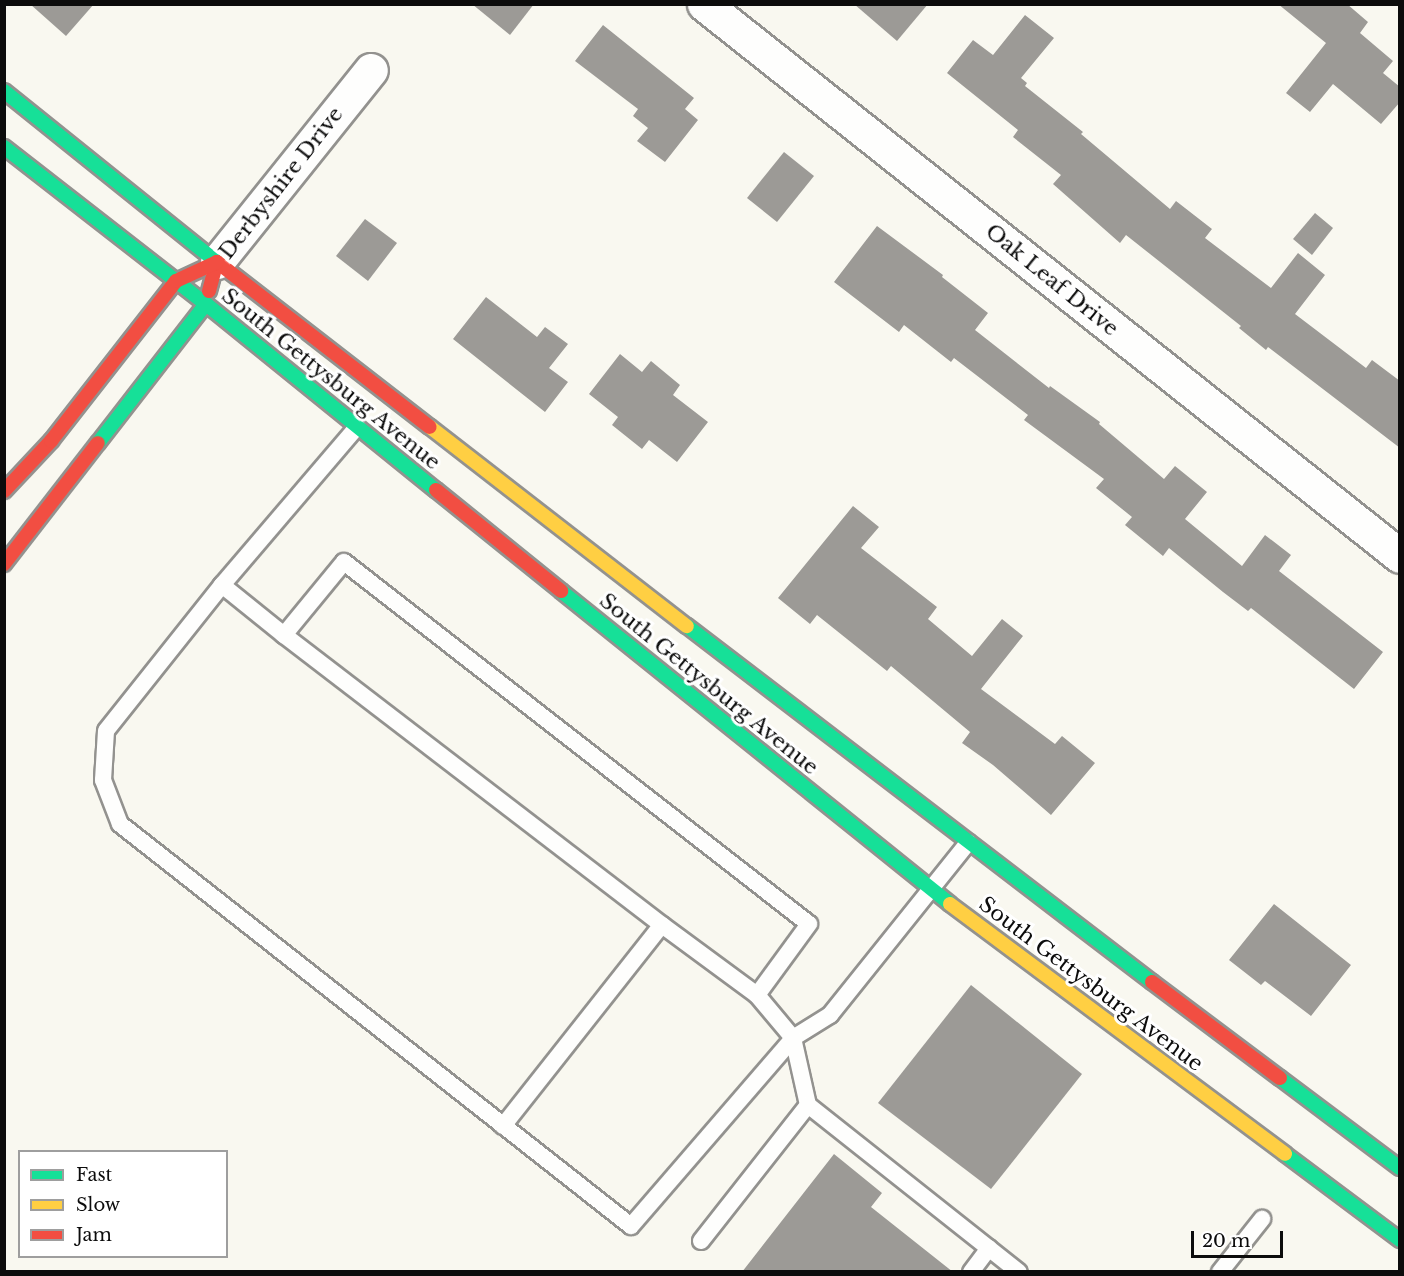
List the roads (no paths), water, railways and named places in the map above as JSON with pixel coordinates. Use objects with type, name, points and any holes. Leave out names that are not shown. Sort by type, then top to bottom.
[{"type":"main road","name":"South Gettysburg Avenue","points":[[4,91],[217,262],[968,843],[1400,1168]]},
{"type":"main road","name":"South Gettysburg Avenue","points":[[4,147],[206,304],[932,890],[1400,1240]]},
{"type":"main road","points":[[4,491],[51,441],[176,281],[217,262]]},
{"type":"main road","name":"Derbyshire Drive","points":[[206,304],[217,262]]},
{"type":"main road","points":[[4,564],[206,304]]},
{"type":"street","name":"Oak Leaf Drive","points":[[704,4],[1400,556]]},
{"type":"street","name":"Derbyshire Drive","points":[[217,262],[371,70]]},
{"type":"lane","points":[[357,427],[222,585],[106,731],[103,780],[120,824],[631,1226],[793,1038],[830,1015],[968,843]]},
{"type":"lane","points":[[284,635],[344,562],[809,924],[757,995]]},
{"type":"lane","points":[[222,585],[662,925],[757,995],[793,1038],[807,1106],[1019,1272]]},
{"type":"lane","points":[[503,1126],[662,925]]},
{"type":"lane","points":[[701,1240],[807,1106]]},
{"type":"lane","points":[[1220,1272],[1262,1219]]},
{"type":"lane","points":[[970,1272],[989,1248]]}]
